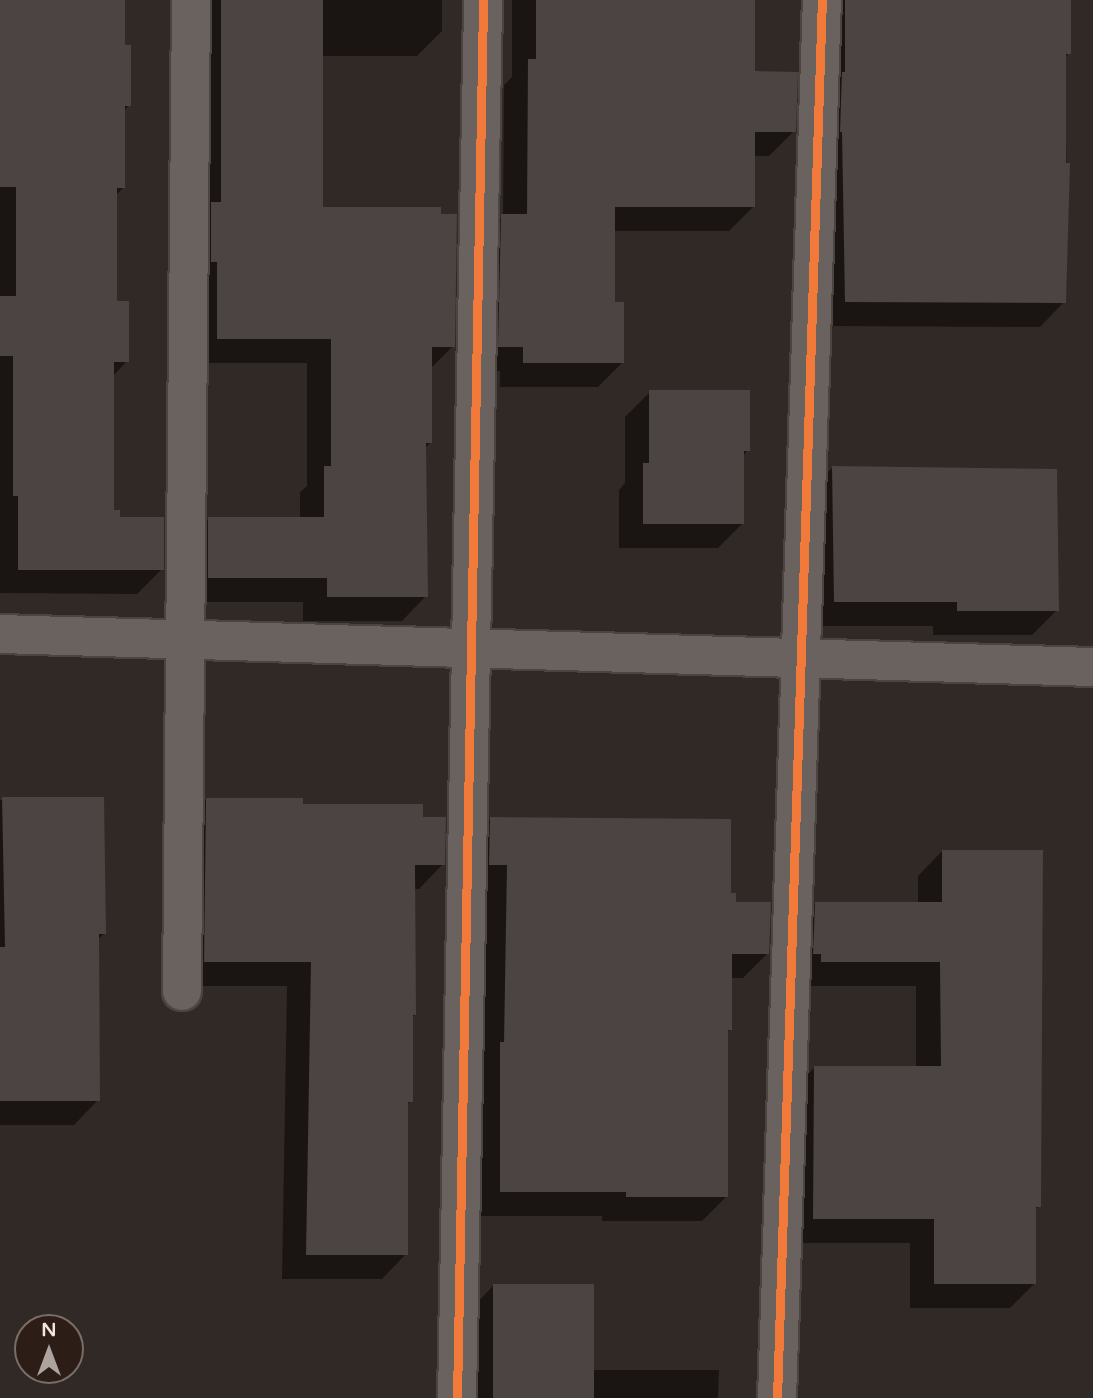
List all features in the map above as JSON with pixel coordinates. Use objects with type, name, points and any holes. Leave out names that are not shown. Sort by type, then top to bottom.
[{"type":"street","points":[[182,991],[191,0]]},
{"type":"street","points":[[457,1398],[483,0]]},
{"type":"street","points":[[777,1398],[822,0]]},
{"type":"street","points":[[0,634],[1093,667]]},
{"type":"building","points":[[0,0],[125,0],[125,45],[131,45],[131,106],[125,106],[125,188],[117,188],[117,301],[129,301],[129,362],[114,362],[114,510],[120,510],[120,517],[164,517],[164,570],[18,570],[18,496],[13,496],[13,356],[0,356],[0,296],[16,296],[16,187],[0,187]]},
{"type":"building","points":[[221,0],[323,0],[323,207],[441,207],[441,214],[457,214],[455,347],[432,347],[432,443],[426,443],[428,597],[327,597],[327,578],[208,578],[208,517],[324,517],[324,466],[331,466],[331,339],[217,339],[217,262],[211,262],[211,202],[221,202]]},
{"type":"building","points":[[536,0],[755,0],[755,71],[798,72],[796,132],[755,132],[755,207],[615,207],[615,302],[624,302],[624,363],[523,363],[523,347],[498,347],[501,214],[527,214],[528,59],[536,59]]},
{"type":"building","points":[[845,0],[1071,0],[1071,54],[1066,54],[1066,163],[1070,163],[1066,303],[845,302],[840,132],[842,72],[845,72]]},
{"type":"building","points":[[649,390],[750,390],[750,451],[744,451],[744,524],[643,524],[643,463],[649,463]]},
{"type":"building","points":[[832,466],[1057,469],[1059,611],[957,611],[957,602],[834,602]]},
{"type":"building","points":[[2,797],[104,797],[106,934],[99,934],[100,1101],[0,1101],[0,947],[5,947]]},
{"type":"building","points":[[206,798],[303,798],[303,804],[423,804],[423,817],[446,817],[445,865],[415,865],[416,1015],[413,1015],[413,1102],[408,1102],[408,1255],[306,1255],[311,962],[204,962]]},
{"type":"building","points":[[490,817],[731,819],[731,893],[736,893],[736,902],[771,902],[769,954],[732,954],[732,1030],[728,1030],[728,1197],[626,1197],[626,1192],[500,1192],[500,1042],[504,1042],[507,865],[489,865]]},
{"type":"building","points":[[942,850],[1043,850],[1041,1207],[1036,1207],[1036,1284],[934,1284],[934,1219],[813,1219],[814,1066],[941,1066],[940,962],[821,962],[821,954],[813,954],[815,902],[942,902]]},
{"type":"building","points":[[493,1284],[594,1284],[594,1398],[493,1398]]},
{"type":"cycle path","points":[[457,1398],[483,0]]},
{"type":"cycle path","points":[[777,1398],[822,0]]}]
